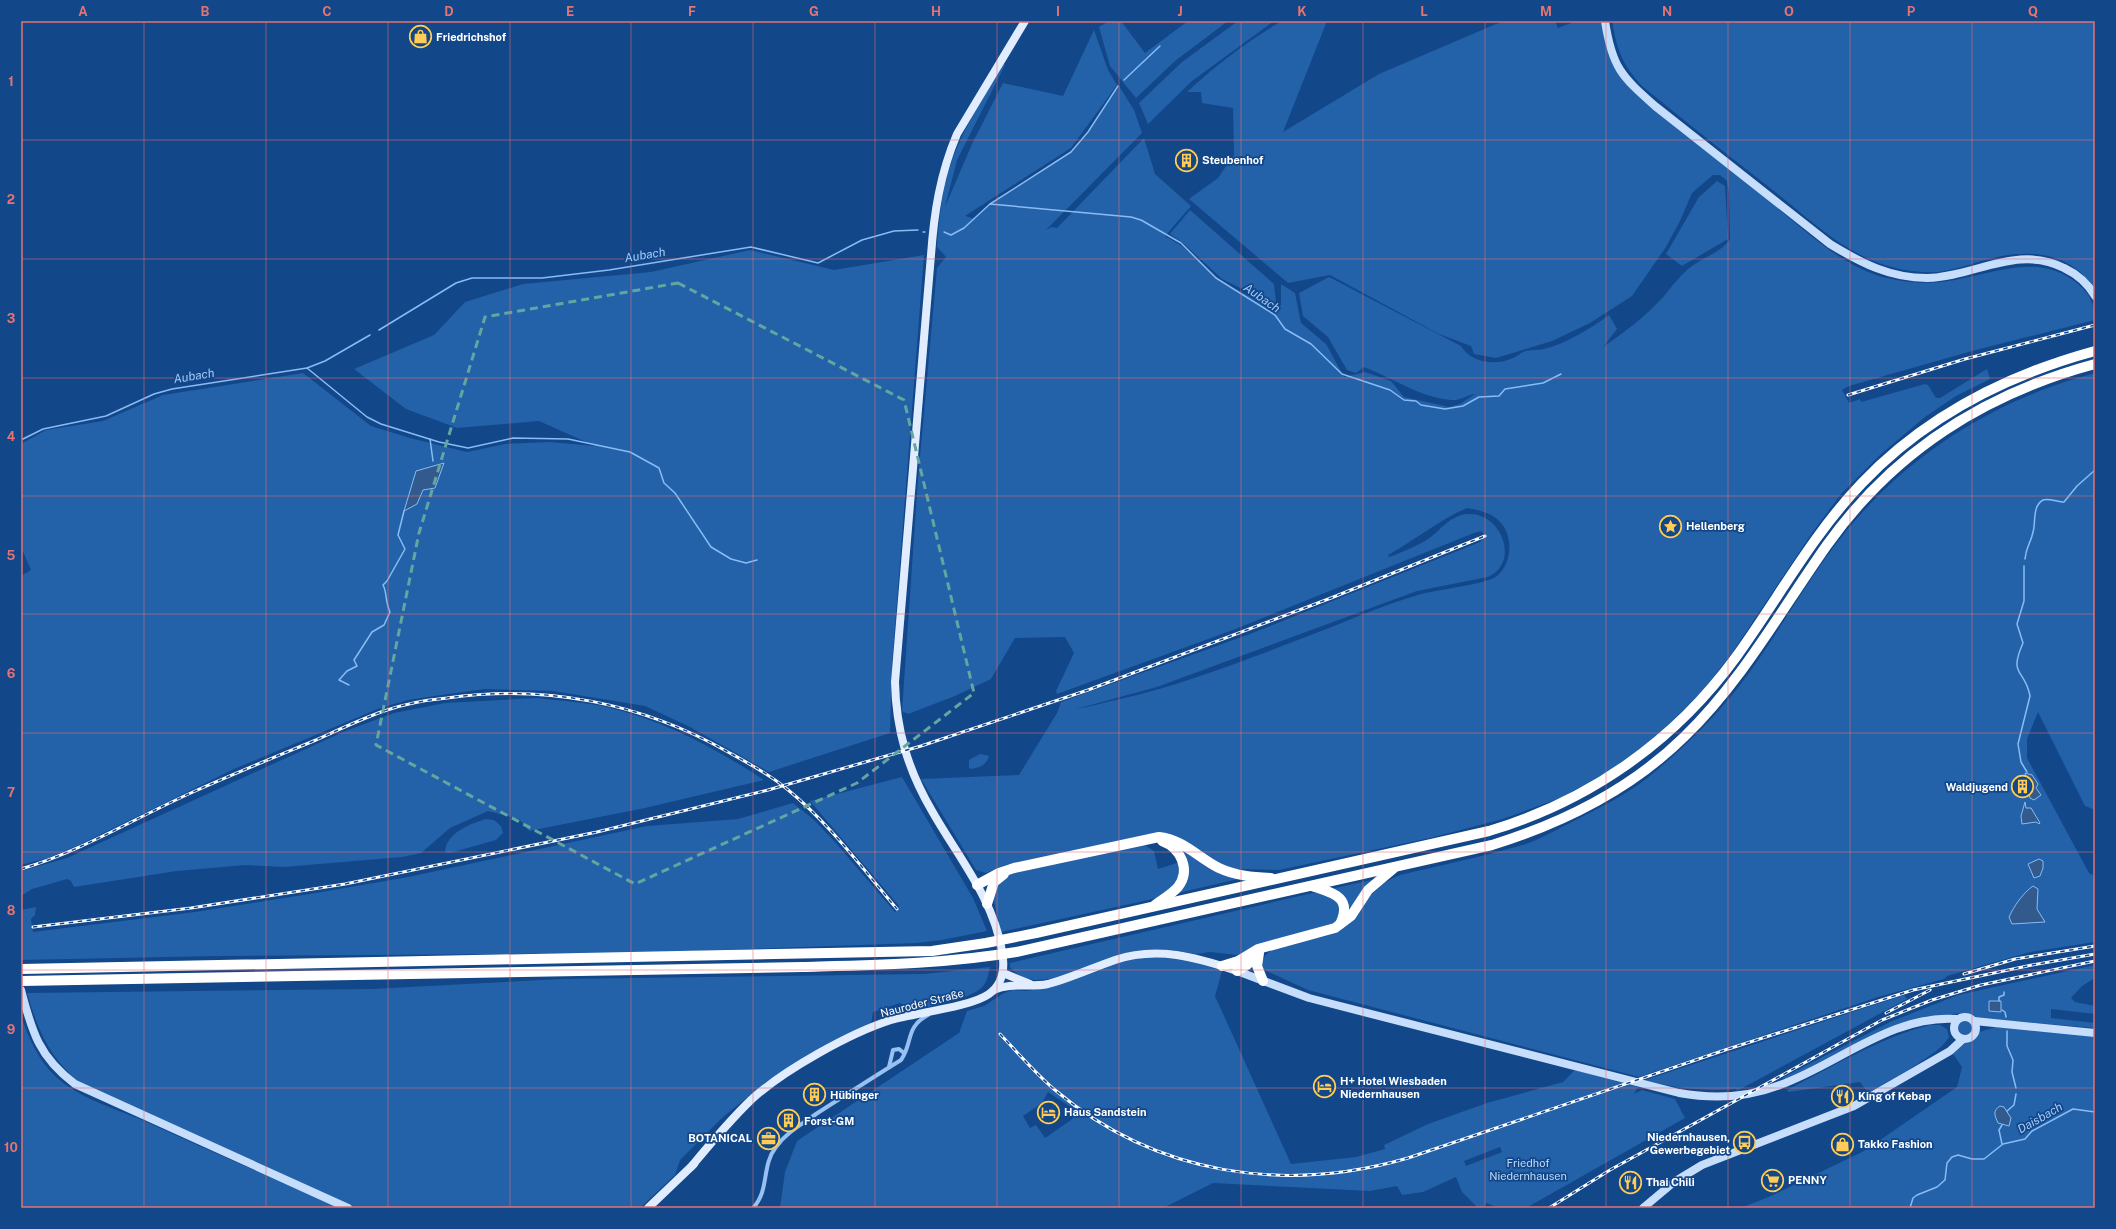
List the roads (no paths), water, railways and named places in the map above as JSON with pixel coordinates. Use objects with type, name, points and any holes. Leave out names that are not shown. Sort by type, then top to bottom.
[{"type":"highway","points":[[25,969],[899,953],[932,951],[986,944],[1283,878],[1507,826],[1545,812],[1613,775],[1653,746],[1673,728],[1709,691],[1736,656],[1831,519],[1863,482],[1899,449],[1938,420],[1990,389],[2046,366],[2095,351]]},
{"type":"highway","points":[[26,981],[894,965],[986,957],[1016,952],[1492,845],[1544,827],[1595,802],[1642,773],[1683,738],[1720,698],[1841,526],[1889,474],[1932,439],[1985,405],[2036,382],[2095,364]]},
{"type":"highway","points":[[977,885],[999,873],[1014,868],[1159,836],[1171,839],[1220,868],[1232,873],[1245,876],[1283,878]]},
{"type":"highway","points":[[1150,838],[1164,842],[1177,850],[1181,857],[1184,872],[1182,879],[1174,892],[1152,907]]},
{"type":"highway","points":[[1222,966],[1234,963],[1258,949],[1325,932],[1339,925],[1351,916],[1373,886],[1396,867]]},
{"type":"highway","points":[[977,885],[988,886],[1014,868]]},
{"type":"highway","points":[[987,904],[994,882]]},
{"type":"highway","points":[[1312,886],[1332,893],[1342,900],[1345,908],[1339,925]]},
{"type":"highway","points":[[1236,971],[1247,965],[1263,948]]},
{"type":"highway","points":[[1263,948],[1256,966],[1263,981]]},
{"type":"highway","points":[[1236,971],[1246,957]]},
{"type":"main road","points":[[1017,985],[1006,980],[1003,973],[1001,948],[995,924],[987,904],[977,885],[932,813],[907,761],[898,723],[896,702],[897,660],[932,242],[938,188],[957,134],[1025,21]]},
{"type":"main road","points":[[1605,21],[1614,60],[1630,84],[1655,106],[1830,244],[1856,260],[1878,270],[1901,276],[1928,278],[1950,275],[2001,261],[2023,259],[2057,264],[2071,271],[2085,282],[2095,296]]},
{"type":"main road","points":[[994,990],[1005,986],[1038,985],[1064,979],[1115,960],[1150,953],[1187,956],[1222,966],[1309,998],[1467,1040],[1687,1094],[1719,1097],[1756,1093],[1781,1085],[1876,1038],[1935,1018],[1955,1026],[1963,1039]]},
{"type":"main road","points":[[1003,973],[1038,985]]},
{"type":"main road","points":[[994,990],[1003,973]]},
{"type":"main road","points":[[21,990],[30,1023],[42,1051],[52,1064],[75,1084],[348,1208]]},
{"type":"main road","name":"Nauroder Straße","points":[[648,1208],[730,1130],[758,1095],[790,1072],[859,1033],[891,1020],[978,1000],[994,990]]},
{"type":"main road","points":[[1946,1053],[1951,1046],[1955,1026],[1968,1017],[1974,1020],[2002,1024],[2095,1033]]},
{"type":"main road","points":[[1974,1020],[1976,1030]]},
{"type":"main road","points":[[1643,1208],[1674,1182],[1702,1165],[1854,1106],[1953,1050],[1963,1039],[1970,1038],[1976,1030],[2002,1024]]},
{"type":"street","points":[[753,1208],[760,1201],[764,1192],[766,1167],[770,1157],[784,1138],[901,1060],[916,1023],[939,1009]]},
{"type":"street","points":[[889,1067],[893,1050],[899,1049],[904,1053]]},
{"type":"waterway","name":"Aubach","points":[[1124,80],[1160,46]]},
{"type":"waterway","name":"Aubach","points":[[990,204],[1071,152],[1088,132],[1118,86]]},
{"type":"waterway","name":"Aubach","points":[[944,232],[951,235],[964,228],[990,204],[1131,217],[1141,220],[1181,243],[1216,278],[1275,315],[1285,329],[1311,344],[1342,374],[1390,390],[1404,400],[1416,401],[1421,405],[1445,409],[1463,406],[1479,397],[1499,396],[1505,389],[1543,383],[1561,374]]},
{"type":"waterway","name":"Aubach","points":[[379,330],[456,283],[472,278],[542,278],[609,270],[751,247],[818,263],[862,240],[894,231],[918,230]]},
{"type":"waterway","name":"Aubach","points":[[21,440],[43,429],[106,416],[154,394],[172,389],[307,368],[325,361],[370,335]]},
{"type":"waterway","points":[[307,368],[367,417],[381,424],[439,442],[468,448],[513,438],[568,439],[630,452],[659,468],[664,483],[675,493],[711,547],[731,559],[746,563],[757,560]]},
{"type":"waterway","points":[[430,439],[433,461]]},
{"type":"waterway","points":[[2025,559],[2026,551],[2034,528],[2037,506],[2043,500],[2064,502],[2077,486],[2095,470]]},
{"type":"waterway","points":[[349,685],[339,680],[347,671],[357,666],[354,660],[372,632],[384,625],[390,612],[383,585],[387,581],[405,549],[398,535],[404,511]]},
{"type":"waterway","points":[[2024,566],[2024,601],[2017,624],[2023,643],[2019,654],[2017,667],[2028,687],[2030,696],[2018,744],[2021,762],[2027,772]]},
{"type":"waterway","points":[[1999,1001],[1999,997],[2004,995],[2004,992]]},
{"type":"waterway","points":[[2002,1010],[2005,1012],[2006,1017]]},
{"type":"waterway","points":[[2007,1031],[2007,1046],[2013,1060],[2012,1072],[2016,1088]]},
{"type":"waterway","points":[[2007,1111],[2014,1105],[2016,1094]]},
{"type":"waterway","name":"Daisbach","points":[[1910,1208],[1913,1198],[1937,1187],[1945,1180],[1947,1163],[1952,1157],[1958,1155],[1972,1159],[1984,1159],[2003,1144],[2025,1139],[2032,1131],[2073,1109],[2095,1112]]},
{"type":"waterway","points":[[2002,1125],[1999,1130],[2002,1144]]},
{"type":"railway","points":[[1848,395],[1965,359],[2095,325]]},
{"type":"railway","points":[[33,927],[191,908],[345,884],[597,832],[768,790],[921,746],[1088,690],[1331,598],[1485,536]]},
{"type":"railway","points":[[21,869],[44,862],[87,844],[193,792],[384,711],[423,701],[484,694],[520,694],[556,696],[592,701],[627,710],[662,721],[695,735],[751,765],[780,784],[817,816],[845,846],[897,909]]},
{"type":"railway","points":[[1964,974],[2015,959],[2095,946]]},
{"type":"railway","points":[[1000,1034],[1055,1090],[1094,1119],[1135,1142],[1178,1158],[1223,1169],[1268,1175],[1315,1175],[1361,1169],[1408,1158],[1725,1050],[1913,990],[2032,965],[2095,954]]},
{"type":"railway","points":[[1549,1208],[1610,1170],[1882,1020],[1932,1000],[1981,985],[2095,961]]},
{"type":"railway","points":[[1886,1013],[1930,990]]},
{"type":"place","name":"Friedrichshof","points":[[420,37]]},
{"type":"place","name":"Steubenhof","points":[[1186,160]]},
{"type":"place","name":"Hellenberg","points":[[1671,526]]},
{"type":"place","name":"Waldjugend","points":[[2023,787]]},
{"type":"place","name":"H+ Hotel Wiesbaden Niedernhausen","points":[[1324,1087]]},
{"type":"place","name":"Hübinger","points":[[815,1095]]},
{"type":"place","name":"King of Kebap","points":[[1843,1096]]},
{"type":"place","name":"Haus Sandstein","points":[[1048,1112]]},
{"type":"place","name":"Forst-GM","points":[[788,1121]]},
{"type":"place","name":"BOTANICAL","points":[[768,1138]]},
{"type":"place","name":"Niedernhausen, Gewerbegebiet","points":[[1745,1143]]},
{"type":"place","name":"Takko Fashion","points":[[1843,1144]]},
{"type":"place","name":"PENNY","points":[[1772,1180]]},
{"type":"place","name":"Thai Chili","points":[[1630,1182]]},
{"type":"park label","name":"Friedhof Niedernhausen","points":[[1528,1169]]}]
